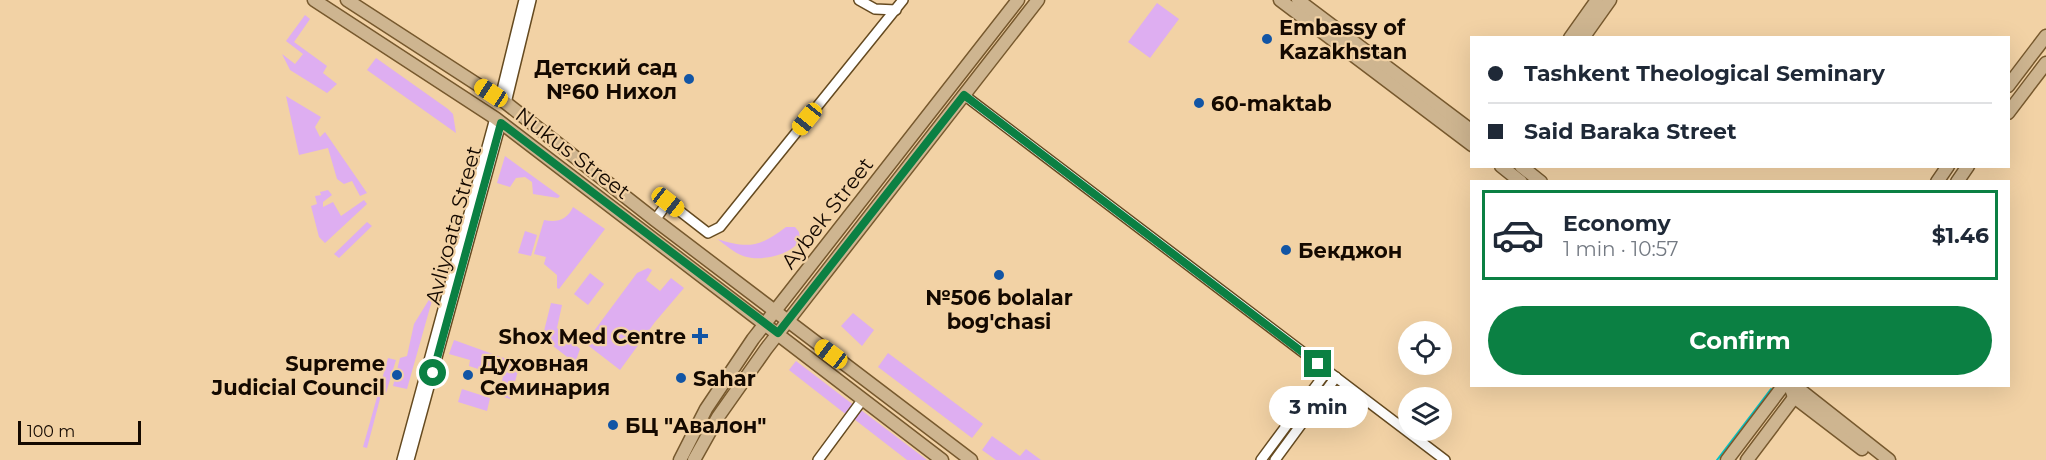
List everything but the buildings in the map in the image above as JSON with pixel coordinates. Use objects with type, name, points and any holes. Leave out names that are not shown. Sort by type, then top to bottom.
[{"type":"main road","name":"Nukus Street","points":[[314,0],[498,120],[942,460]]},
{"type":"main road","name":"Nukus Street","points":[[347,0],[503,100],[655,220],[971,460]]},
{"type":"main road","name":"Aybek Street","points":[[680,460],[706,409],[765,324],[1018,0]]},
{"type":"main road","points":[[964,95],[1038,0]]},
{"type":"main road","points":[[1280,0],[1470,143]]},
{"type":"main road","points":[[1298,0],[1470,129]]},
{"type":"main road","points":[[1571,36],[1597,0]]},
{"type":"main road","points":[[1583,36],[1610,0]]},
{"type":"main road","points":[[2010,83],[2046,36]]},
{"type":"main road","points":[[2010,110],[2046,63]]},
{"type":"main road","name":"Aybek Street","points":[[694,460],[718,417],[778,333],[964,95]]},
{"type":"main road","name":"Avliyoata Street","points":[[498,120],[503,100]]},
{"type":"main road","points":[[1504,168],[1518,180]]},
{"type":"main road","points":[[1523,168],[1538,180]]},
{"type":"main road","points":[[1727,460],[1782,387]]},
{"type":"main road","points":[[1747,460],[1796,388]]},
{"type":"main road","points":[[1796,388],[1877,460]]},
{"type":"main road","points":[[1796,388],[1889,460]]},
{"type":"street","name":"Avliyoata Street","points":[[503,100],[524,0]]},
{"type":"street","name":"Avliyoata Street","points":[[503,100],[531,0]]},
{"type":"street","points":[[859,0],[875,9],[896,10]]},
{"type":"street","points":[[655,220],[668,202],[708,233],[720,227],[903,0]]},
{"type":"street","points":[[964,95],[1445,460]]},
{"type":"street","name":"Avliyoata Street","points":[[409,460],[420,410],[498,120]]},
{"type":"street","points":[[1260,460],[1327,371]]},
{"type":"street","points":[[1275,460],[1336,377]]},
{"type":"street","points":[[818,460],[863,399]]},
{"type":"street","name":"Avliyoata Street","points":[[402,460],[420,410]]},
{"type":"shaded area","points":[[1157,3],[1179,19],[1150,58],[1128,42]]},
{"type":"shaded area","points":[[305,15],[310,19],[294,42],[327,66],[323,73],[337,84],[327,93],[290,70],[282,54],[295,64],[303,54],[286,41]]},
{"type":"shaded area","points":[[376,58],[448,109],[453,114],[456,133],[367,70]]},
{"type":"shaded area","points":[[286,96],[321,117],[315,127],[320,137],[325,132],[367,193],[360,196],[352,181],[344,184],[337,179],[328,148],[299,155]]},
{"type":"shaded area","points":[[505,156],[560,196],[558,198],[533,194],[532,182],[525,177],[516,178],[510,187],[497,183]]},
{"type":"shaded area","points":[[328,190],[332,195],[323,202],[323,207],[333,202],[341,216],[364,200],[367,204],[325,243],[319,237],[311,206],[317,204],[315,196]]},
{"type":"shaded area","points":[[573,207],[605,229],[559,289],[557,288],[557,275],[544,264],[546,257],[534,254],[544,220],[561,219],[568,215]]},
{"type":"shaded area","points":[[367,222],[372,226],[339,258],[334,254]]},
{"type":"shaded area","points":[[786,227],[795,227],[799,232],[800,240],[790,250],[776,256],[754,258],[743,256],[717,239],[737,244],[753,244],[769,239]]},
{"type":"shaded area","points":[[525,231],[537,235],[531,256],[518,253]]},
{"type":"shaded area","points":[[648,268],[652,270],[646,280],[660,291],[671,278],[684,288],[655,322],[620,370],[585,343],[637,273]]},
{"type":"shaded area","points":[[590,273],[604,284],[588,305],[574,294]]},
{"type":"shaded area","points":[[433,297],[407,389],[393,386],[400,358],[407,356],[414,324],[430,298]]},
{"type":"shaded area","points":[[551,303],[562,305],[557,328],[580,349],[575,363],[548,342],[549,337],[543,335]]},
{"type":"shaded area","points":[[853,313],[874,330],[862,346],[841,326]]},
{"type":"shaded area","points":[[454,340],[520,364],[510,399],[498,395],[503,377],[469,366],[470,360],[449,354]]},
{"type":"shaded area","points":[[888,353],[983,424],[972,438],[878,367]]},
{"type":"shaded area","points":[[388,358],[396,360],[386,393],[381,395],[367,448],[363,447]]},
{"type":"shaded area","points":[[796,361],[855,406],[848,416],[789,370]]},
{"type":"shaded area","points":[[462,389],[490,398],[487,411],[458,402]]},
{"type":"shaded area","points":[[861,410],[927,460],[907,460],[854,419]]},
{"type":"shaded area","points":[[992,436],[1020,456],[1026,449],[1041,460],[996,460],[982,450]]},
{"type":"waterway","points":[[1717,460],[1771,389]]},
{"type":"place","name":"Embassy of Kazakhstan","points":[[1267,39]]},
{"type":"place","name":"Детский сад №60 Нихол","points":[[689,79]]},
{"type":"place","name":"60-maktab","points":[[1199,103]]},
{"type":"place","name":"Бекджон","points":[[1286,250]]},
{"type":"place","name":"№506 bolalar bog'chasi","points":[[999,275]]},
{"type":"place","name":"Shox Med Centre","points":[[700,336]]},
{"type":"place","name":"Supreme Judicial Council","points":[[397,375]]},
{"type":"place","name":"Духовная Семинария","points":[[468,375]]},
{"type":"place","name":"Sahar","points":[[681,378]]},
{"type":"place","name":"БЦ \"Авалон\"","points":[[613,425]]},
{"type":"route","points":[[433,373],[501,123],[778,333],[964,95],[1318,364]]}]
